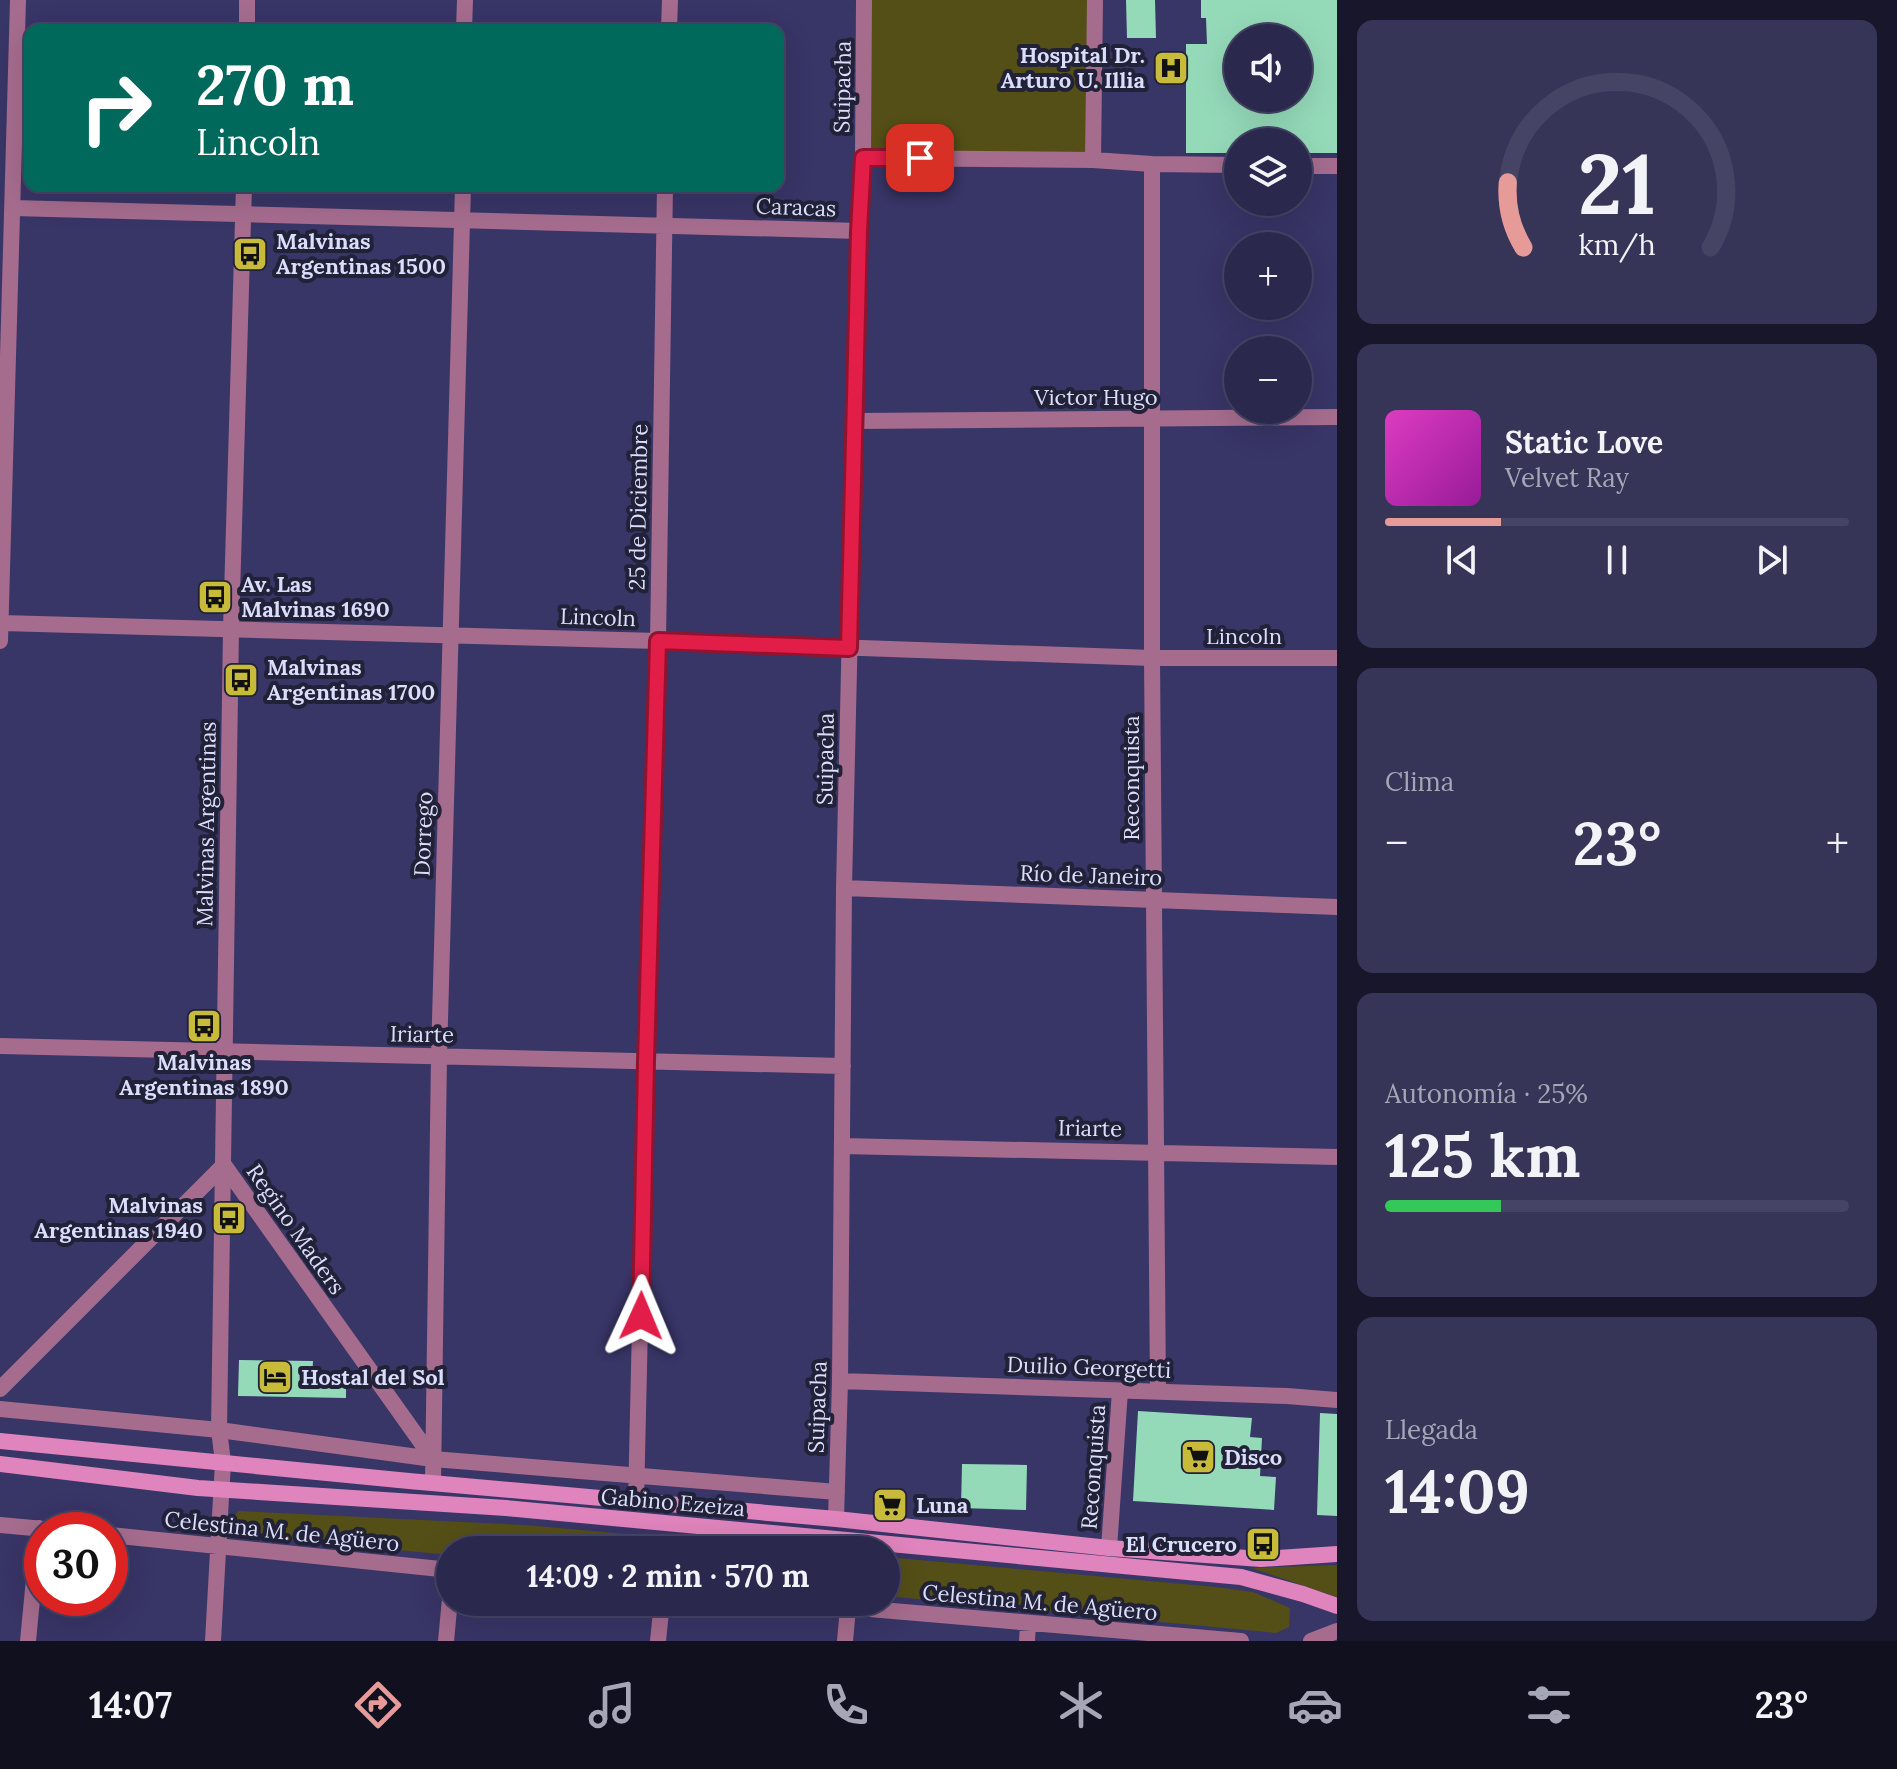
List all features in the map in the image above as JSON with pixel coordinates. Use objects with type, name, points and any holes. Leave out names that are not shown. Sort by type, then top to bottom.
[{"type":"main road","name":"Gabino Ezeiza","points":[[0,1441],[836,1519],[1109,1548],[1261,1559],[1337,1554]]},
{"type":"main road","name":"Gabino Ezeiza","points":[[0,1464],[221,1490],[506,1508],[1226,1575],[1273,1585],[1337,1606]]},
{"type":"street","points":[[0,641],[18,0]]},
{"type":"street","points":[[247,0],[247,24]]},
{"type":"street","points":[[464,24],[465,0]]},
{"type":"street","points":[[669,24],[670,0]]},
{"type":"street","name":"Suipacha","points":[[836,1519],[844,888],[863,158],[864,0]]},
{"type":"street","points":[[1093,160],[1095,0]]},
{"type":"street","points":[[863,158],[1224,165]]},
{"type":"street","name":"Reconquista","points":[[1152,164],[1152,658],[1158,1391]]},
{"type":"street","points":[[1312,166],[1337,166]]},
{"type":"street","name":"Malvinas Argentinas","points":[[213,1641],[223,1462],[219,1430],[231,629],[244,192]]},
{"type":"street","name":"Dorrego","points":[[433,1483],[439,1056],[463,192]]},
{"type":"street","name":"25 de Diciembre","points":[[636,1501],[658,641],[665,192]]},
{"type":"street","name":"Caracas","points":[[13,208],[859,231]]},
{"type":"street","name":"Victor Hugo","points":[[855,421],[1337,417]]},
{"type":"street","name":"Lincoln","points":[[1,623],[450,634],[1152,658],[1337,658]]},
{"type":"street","name":"Río de Janeiro","points":[[844,888],[1337,907]]},
{"type":"street","name":"Iriarte","points":[[0,1046],[843,1066]]},
{"type":"street","name":"Iriarte","points":[[842,1146],[1337,1157]]},
{"type":"street","name":"Regino Maders","points":[[0,1389],[224,1165],[433,1459]]},
{"type":"street","name":"Duilio Georgetti","points":[[840,1381],[1337,1400]]},
{"type":"street","name":"Reconquista","points":[[1109,1548],[1120,1391]]},
{"type":"street","points":[[0,1409],[219,1430],[433,1459],[837,1492]]},
{"type":"street","points":[[0,1525],[24,1527]]},
{"type":"street","name":"Celestina M. de Agüero","points":[[128,1537],[436,1569]]},
{"type":"street","name":"Celestina M. de Agüero","points":[[900,1615],[1028,1632],[1241,1641]]},
{"type":"street","points":[[28,1641],[32,1616]]},
{"type":"street","points":[[446,1641],[448,1616]]},
{"type":"street","points":[[658,1641],[661,1616]]},
{"type":"street","points":[[845,1641],[847,1616]]},
{"type":"street","points":[[1311,1641],[1337,1631]]},
{"type":"shaded area","points":[[864,0],[1095,0],[1093,160],[863,158]]},
{"type":"shaded area","points":[[239,1511],[525,1525],[648,1536],[436,1536],[436,1554],[238,1535],[232,1528],[231,1519]]},
{"type":"shaded area","points":[[900,1558],[1253,1592],[1290,1608],[1289,1627],[1276,1633],[900,1597]]},
{"type":"shaded area","points":[[1337,1565],[1337,1597],[1252,1568]]},
{"type":"building","points":[[1126,0],[1155,0],[1156,38],[1127,38]]},
{"type":"building","points":[[1201,0],[1337,0],[1337,153],[1312,153],[1312,128],[1224,128],[1224,153],[1186,153],[1186,44],[1207,44],[1206,18],[1201,18]]},
{"type":"building","name":"Hostal del Sol","points":[[239,1360],[313,1361],[312,1380],[346,1380],[346,1398],[238,1396]]},
{"type":"building","name":"Disco","points":[[1138,1411],[1252,1418],[1250,1437],[1262,1438],[1260,1476],[1276,1477],[1274,1510],[1133,1501]]},
{"type":"building","points":[[1320,1413],[1337,1414],[1337,1516],[1317,1515]]},
{"type":"building","points":[[962,1464],[1027,1465],[1026,1510],[961,1508]]},
{"type":"place","name":"Hospital Dr. Arturo U. Illia","points":[[1171,68]]},
{"type":"place","name":"Malvinas Argentinas 1500","points":[[250,254]]},
{"type":"place","name":"Av. Las Malvinas 1690","points":[[215,597]]},
{"type":"place","name":"Malvinas Argentinas 1700","points":[[241,680]]},
{"type":"place","name":"Malvinas Argentinas 1890","points":[[204,1026]]},
{"type":"place","name":"Malvinas Argentinas 1940","points":[[229,1218]]},
{"type":"place","name":"Hostal del Sol","points":[[275,1377]]},
{"type":"place","name":"Disco","points":[[1198,1457]]},
{"type":"place","name":"Luna","points":[[890,1505]]},
{"type":"place","name":"El Crucero","points":[[1263,1544]]},
{"type":"route","points":[[641,1316],[658,641],[849,648],[863,158],[920,158]]}]
